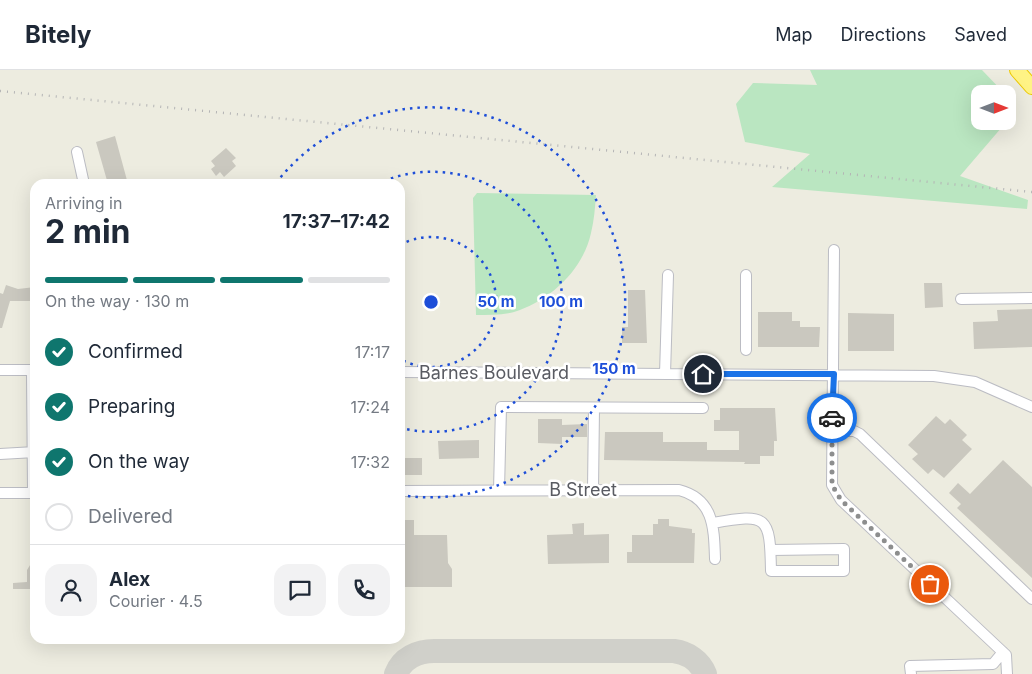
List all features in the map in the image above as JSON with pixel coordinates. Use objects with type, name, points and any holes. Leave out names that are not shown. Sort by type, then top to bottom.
[{"type":"highway","points":[[1017,70],[1032,87]]},
{"type":"street","points":[[76,152],[83,179]]},
{"type":"street","points":[[834,250],[832,485],[841,500],[1006,655],[1007,674]]},
{"type":"street","points":[[665,374],[668,275]]},
{"type":"street","points":[[746,275],[746,350]]},
{"type":"street","points":[[961,299],[1032,298]]},
{"type":"street","points":[[0,370],[30,370]]},
{"type":"street","name":"Barnes Boulevard","points":[[405,372],[934,376],[963,379],[992,388],[1032,408]]},
{"type":"street","points":[[499,490],[501,407],[703,408]]},
{"type":"street","points":[[593,489],[594,408]]},
{"type":"street","points":[[833,430],[854,431],[860,434],[1032,599]]},
{"type":"street","points":[[0,454],[30,453]]},
{"type":"street","name":"B Street","points":[[405,491],[665,489],[689,493],[704,505],[713,523],[715,559]]},
{"type":"street","points":[[0,493],[30,493]]},
{"type":"street","points":[[713,523],[744,517],[762,521],[768,528],[771,571],[844,571],[844,549],[771,550]]},
{"type":"street","points":[[910,674],[910,666],[993,664],[1003,652]]},
{"type":"green space","points":[[810,70],[982,70],[996,85],[971,85],[971,130],[999,130],[960,176],[1028,200],[1027,209],[772,187],[810,154],[745,142],[736,104],[753,83],[817,85]]},
{"type":"green space","points":[[477,193],[596,195],[593,224],[587,247],[573,271],[552,292],[527,307],[514,312],[476,315],[473,198]]},
{"type":"building","points":[[115,136],[127,179],[107,179],[96,142]]},
{"type":"building","points":[[226,148],[236,158],[232,161],[236,166],[224,177],[220,172],[216,176],[211,169],[215,166],[211,161]]},
{"type":"building","points":[[924,283],[942,283],[943,307],[925,308]]},
{"type":"building","points":[[6,285],[18,289],[30,288],[30,301],[10,301],[2,328],[0,328],[0,293],[3,294]]},
{"type":"building","points":[[628,290],[645,290],[647,343],[622,343],[622,327],[628,327]]},
{"type":"building","points":[[1032,309],[1032,347],[974,349],[973,322],[998,321],[997,310]]},
{"type":"building","points":[[758,312],[792,312],[792,321],[800,321],[800,327],[820,327],[819,347],[758,347]]},
{"type":"building","points":[[848,313],[894,314],[894,351],[848,351]]},
{"type":"building","points":[[720,408],[775,408],[777,441],[774,441],[774,456],[760,456],[760,464],[744,464],[745,462],[604,460],[605,432],[663,432],[663,442],[707,442],[707,450],[739,450],[739,431],[714,431],[714,420],[720,420]]},
{"type":"building","points":[[936,416],[945,424],[950,419],[967,435],[962,440],[972,449],[944,478],[933,469],[928,474],[912,459],[918,454],[908,445]]},
{"type":"building","points":[[538,419],[562,419],[562,425],[587,424],[587,437],[562,437],[562,444],[538,443]]},
{"type":"building","points":[[479,440],[479,458],[439,459],[438,441]]},
{"type":"building","points":[[405,458],[422,458],[422,475],[405,475]]},
{"type":"building","points":[[1003,460],[1032,487],[1032,578],[957,508],[961,504],[949,493],[958,483],[970,494]]},
{"type":"building","points":[[658,519],[669,519],[669,526],[692,529],[692,533],[695,533],[694,563],[627,563],[627,552],[632,552],[632,535],[653,535],[653,524],[658,524]]},
{"type":"building","points":[[405,520],[414,520],[414,535],[447,535],[448,563],[452,569],[452,587],[405,587]]},
{"type":"building","points":[[584,523],[584,535],[609,534],[609,563],[548,564],[547,535],[573,534],[572,524]]},
{"type":"building","points":[[30,565],[30,589],[13,589],[13,583],[27,582],[27,570]]},
{"type":"taxiway","points":[[396,674],[402,664],[411,656],[422,652],[434,651],[674,651],[693,658],[705,674]]},
{"type":"railway","points":[[0,91],[1032,192]]},
{"type":"way so far","points":[[832,418],[832,485],[835,492],[841,500],[930,584]]},
{"type":"route","points":[[703,374],[834,374],[832,418]]}]
